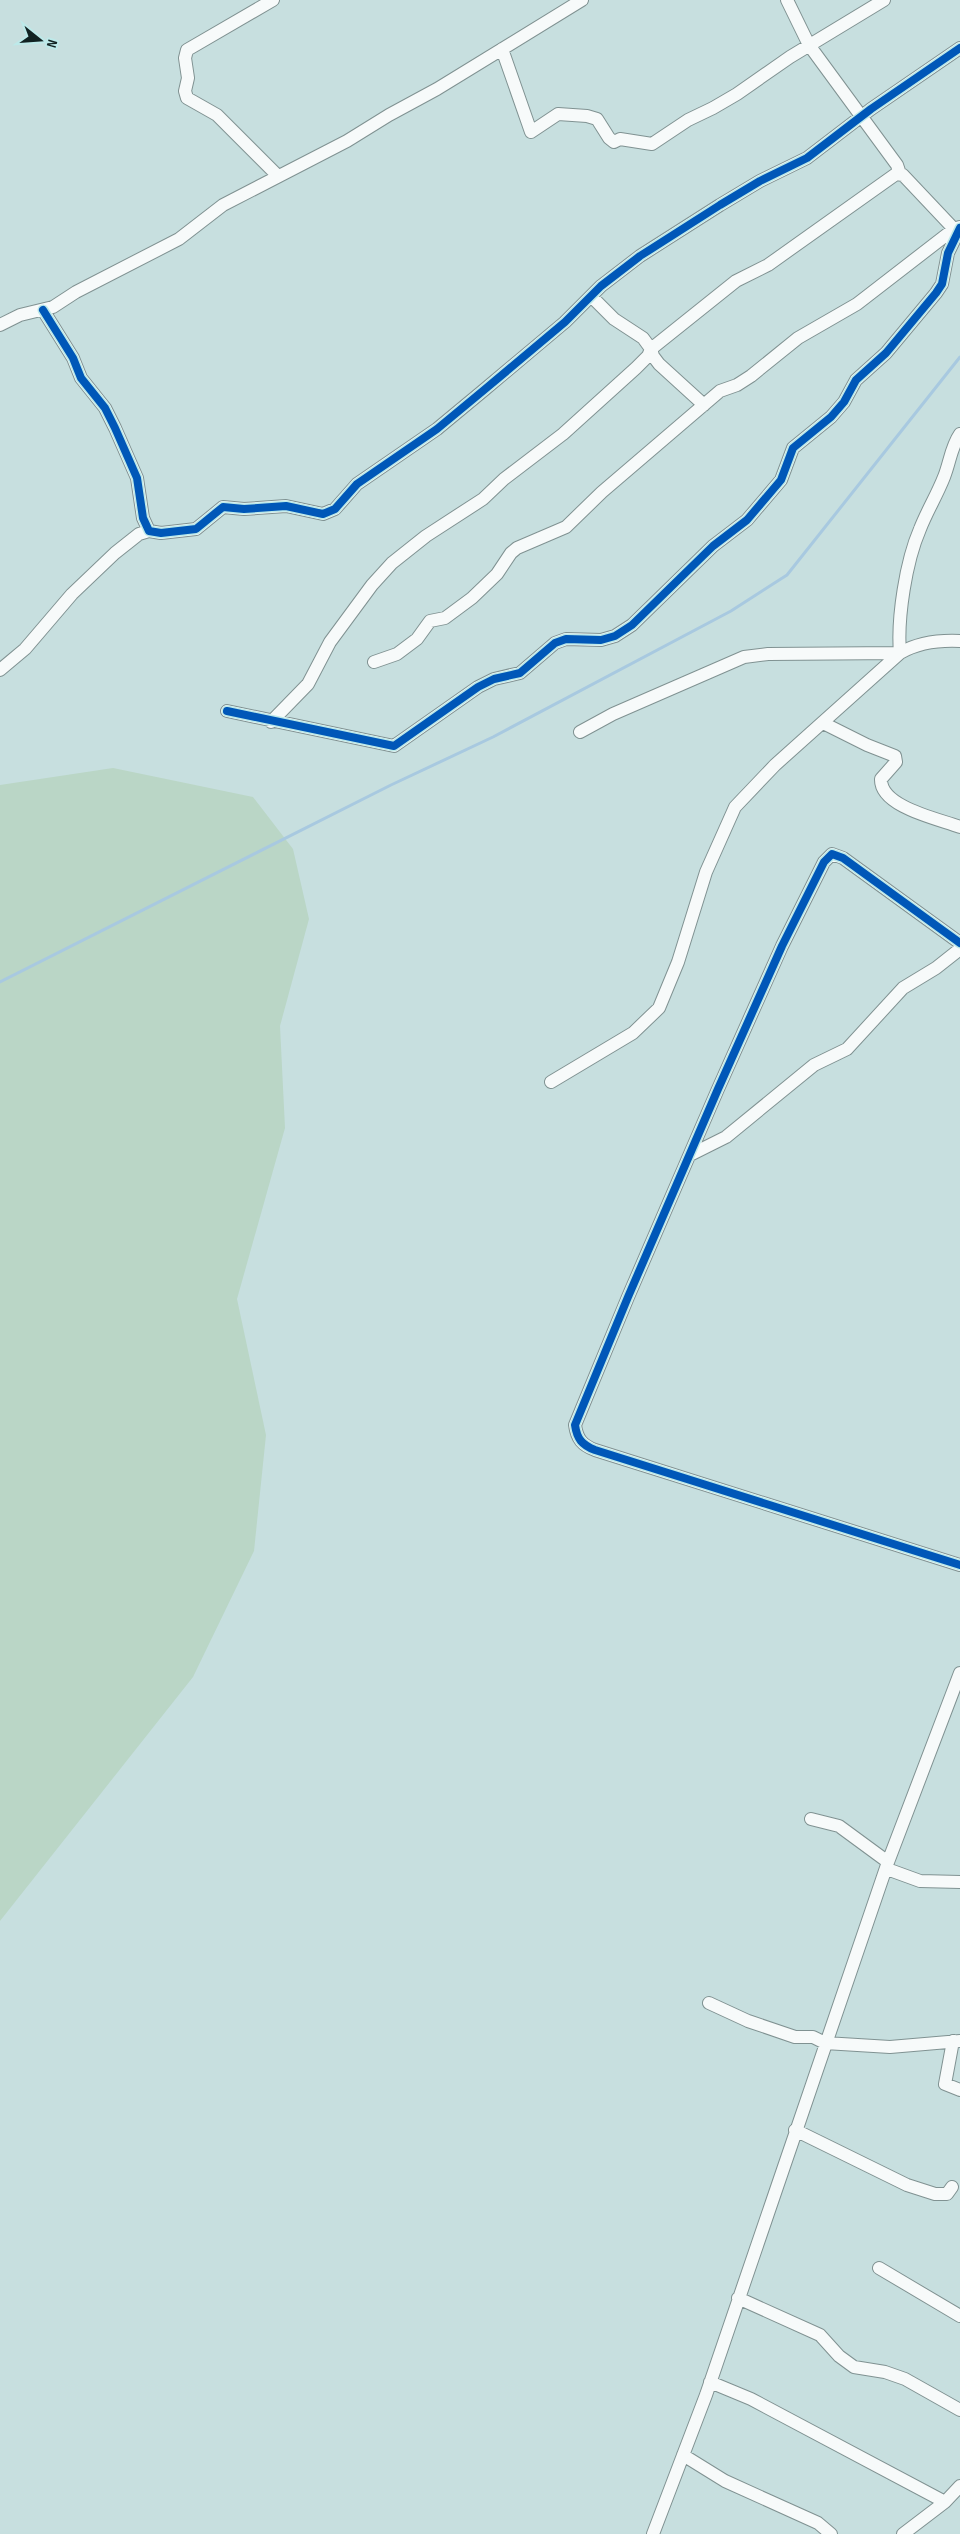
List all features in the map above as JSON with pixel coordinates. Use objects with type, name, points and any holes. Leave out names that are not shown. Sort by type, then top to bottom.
[{"type":"street","points":[[274,0],[188,50],[185,58],[188,78],[185,91],[187,98],[217,115],[278,176]]},
{"type":"street","points":[[0,325],[20,315],[53,307],[76,292],[179,239],[223,205],[347,141],[582,0]]},
{"type":"street","points":[[787,0],[809,45],[897,165],[900,174],[958,228]]},
{"type":"street","points":[[502,49],[531,132],[558,114],[587,116],[597,119],[609,138],[614,142],[620,139],[652,144],[688,120],[737,94],[809,45],[884,0]]},
{"type":"street","points":[[0,670],[25,649],[72,594],[108,560],[140,534],[149,530],[161,533],[190,531],[202,527],[223,507],[228,506],[244,509],[286,506],[317,514],[330,512],[357,484],[437,429],[565,322],[591,296],[640,256],[760,181],[807,158],[860,117],[960,48]]},
{"type":"street","points":[[272,722],[308,684],[330,642],[358,607],[372,585],[392,563],[426,536],[478,503],[504,479],[562,434],[636,368],[648,356],[651,348],[736,281],[768,265],[878,186],[900,174]]},
{"type":"street","points":[[374,662],[397,654],[417,639],[430,620],[445,618],[456,612],[497,574],[511,553],[517,548],[566,526],[602,492],[720,391],[737,385],[798,338],[857,304],[958,228]]},
{"type":"street","points":[[227,712],[394,746],[478,687],[494,679],[520,673],[555,643],[566,639],[601,640],[615,636],[632,625],[713,546],[747,520],[781,480],[792,448],[831,417],[844,402],[856,380],[917,319],[942,284],[948,253],[958,228]]},
{"type":"street","points":[[591,296],[614,319],[643,338],[651,348],[653,356],[659,364],[704,405]]},
{"type":"street","points":[[43,310],[73,358],[86,386],[105,408],[119,437],[137,478],[142,518],[149,530]]},
{"type":"street","points":[[900,653],[898,639],[914,543],[934,502],[947,469],[954,443],[960,434]]},
{"type":"street","points":[[551,1082],[633,1033],[659,1008],[678,962],[706,872],[735,806],[757,781],[900,653],[916,645],[960,641]]},
{"type":"street","points":[[580,732],[612,714],[744,657],[768,654],[900,653]]},
{"type":"street","points":[[823,723],[867,745],[895,756],[896,762],[882,779],[882,790],[886,795],[914,811],[960,827]]},
{"type":"street","points":[[960,943],[843,858],[832,854],[824,862],[817,872],[690,1155],[576,1425],[577,1437],[585,1446],[595,1450],[960,1565]]},
{"type":"street","points":[[690,1155],[726,1138],[809,1069],[846,1050],[903,988],[936,968],[960,949]]},
{"type":"street","points":[[653,2534],[710,2382],[887,1866],[960,1673]]},
{"type":"street","points":[[811,1819],[839,1826],[887,1866],[920,1881],[960,1882]]},
{"type":"street","points":[[709,2003],[748,2021],[795,2037],[813,2037],[825,2043],[890,2046],[956,2041],[946,2084],[960,2090]]},
{"type":"street","points":[[795,2130],[857,2158],[908,2185],[935,2194],[947,2194],[952,2187]]},
{"type":"street","points":[[879,2268],[960,2316]]},
{"type":"street","points":[[738,2298],[820,2336],[839,2356],[854,2366],[885,2372],[905,2379],[960,2410]]},
{"type":"street","points":[[710,2382],[751,2399],[945,2502]]},
{"type":"street","points":[[683,2455],[725,2481],[818,2523],[830,2534]]},
{"type":"street","points":[[903,2534],[945,2502],[960,2486]]},
{"type":"green space","points":[[113,768],[253,797],[293,849],[309,919],[280,1026],[285,1128],[237,1299],[266,1435],[254,1551],[193,1677],[0,1921],[0,785]]},
{"type":"waterway","points":[[0,982],[391,785],[493,737],[731,611],[787,575],[960,357]]},
{"type":"cycle path","points":[[43,310],[73,358],[81,378],[105,408],[115,428],[137,478],[143,518],[149,531],[161,533],[196,529],[223,507],[244,509],[286,506],[323,514],[335,509],[357,484],[437,429],[565,322],[601,286],[640,256],[760,181],[807,158],[871,109],[960,48]]},
{"type":"cycle path","points":[[227,711],[394,746],[478,687],[494,679],[520,673],[555,643],[566,639],[601,640],[615,636],[632,625],[713,546],[747,520],[781,480],[793,448],[831,417],[844,402],[856,380],[886,353],[936,293],[942,284],[948,253],[960,228]]},
{"type":"cycle path","points":[[960,943],[843,858],[832,854],[824,862],[782,946],[718,1089],[575,1425],[581,1441],[595,1450],[960,1565]]}]
